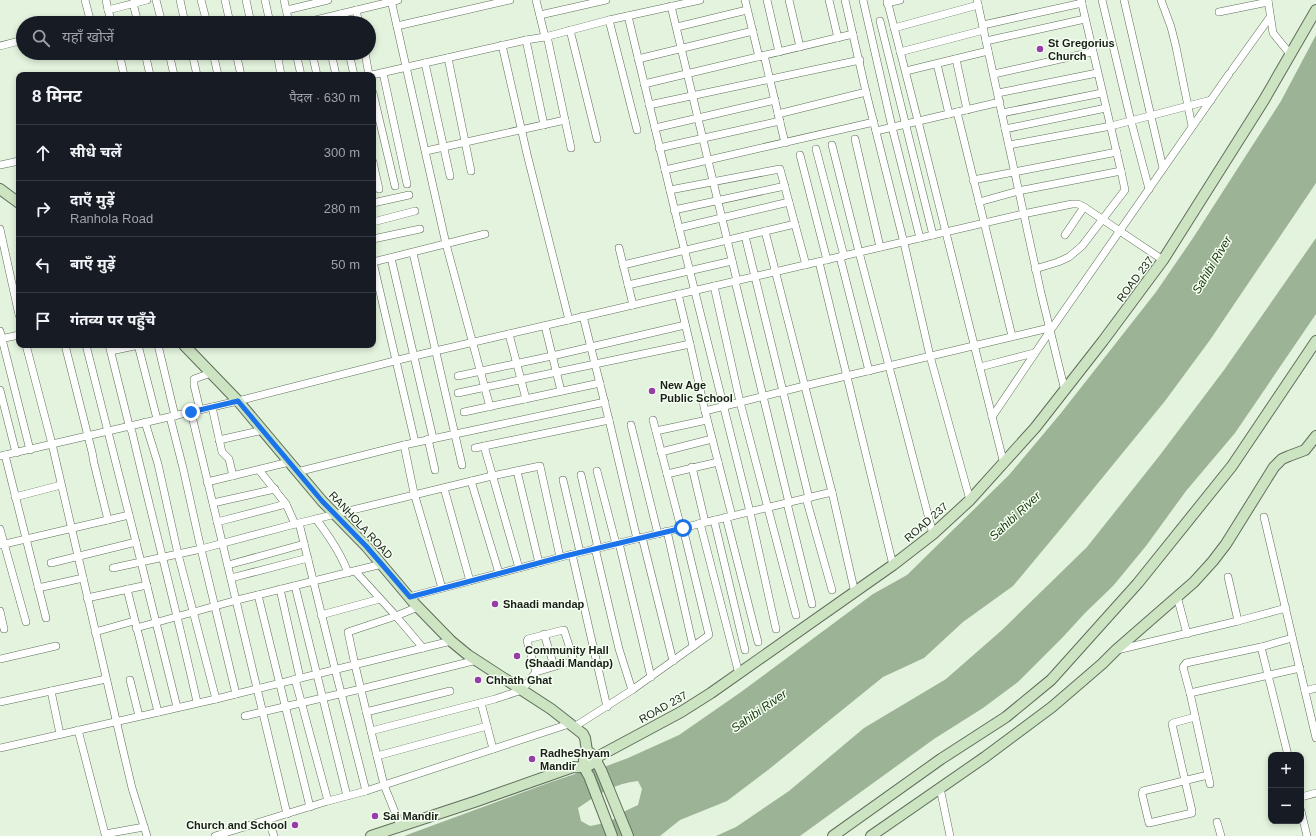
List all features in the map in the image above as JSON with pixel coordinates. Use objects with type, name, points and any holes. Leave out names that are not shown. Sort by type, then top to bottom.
[{"type":"street","points":[[85,0],[89,16]]},
{"type":"street","points":[[106,0],[110,16]]},
{"type":"street","points":[[108,10],[147,0]]},
{"type":"street","points":[[156,0],[160,16]]},
{"type":"street","points":[[180,0],[183,16]]},
{"type":"street","points":[[201,0],[204,16]]},
{"type":"street","points":[[225,0],[228,16]]},
{"type":"street","points":[[246,0],[249,16]]},
{"type":"street","points":[[265,0],[268,16]]},
{"type":"street","points":[[284,0],[288,16]]},
{"type":"street","points":[[287,10],[328,0]]},
{"type":"street","points":[[336,16],[393,0],[397,26],[446,244],[490,407]]},
{"type":"street","points":[[397,26],[510,0]]},
{"type":"street","points":[[536,0],[546,36],[571,148]]},
{"type":"street","points":[[540,16],[606,0]]},
{"type":"street","points":[[745,0],[753,31],[770,79],[785,143]]},
{"type":"street","points":[[767,0],[779,52]]},
{"type":"street","points":[[789,0],[800,47]]},
{"type":"street","points":[[829,0],[838,38]]},
{"type":"street","points":[[845,0],[930,356],[970,500]]},
{"type":"street","points":[[863,0],[892,127],[920,238]]},
{"type":"street","points":[[900,0],[887,2],[906,71],[1004,464]]},
{"type":"street","points":[[1102,0],[1149,189]]},
{"type":"street","points":[[1124,0],[1152,115],[1163,168]]},
{"type":"street","points":[[1161,0],[1171,27],[1189,106],[1192,126]]},
{"type":"street","points":[[376,74],[695,1]]},
{"type":"street","points":[[894,28],[978,1],[1035,269],[1065,391]]},
{"type":"street","points":[[1219,12],[1268,1],[1273,33],[1290,54]]},
{"type":"street","points":[[900,52],[983,27],[1081,2],[1125,190],[1082,246],[1070,257],[1035,269]]},
{"type":"street","points":[[133,3],[136,16]]},
{"type":"street","points":[[671,6],[718,200],[812,604]]},
{"type":"street","points":[[356,10],[357,16]]},
{"type":"street","points":[[677,27],[748,10]]},
{"type":"street","name":"ROAD 237","points":[[371,836],[401,827],[573,766],[586,772],[599,766],[599,756],[681,712],[739,674],[894,565],[933,534],[970,500],[1035,428],[1065,391],[1163,260],[1264,100],[1316,10]]},
{"type":"street","points":[[628,16],[674,210],[750,512],[776,629]]},
{"type":"street","points":[[992,417],[1049,329],[1270,17]]},
{"type":"street","points":[[986,41],[1085,19]]},
{"type":"street","points":[[609,20],[636,130]]},
{"type":"street","points":[[880,21],[933,235]]},
{"type":"street","points":[[570,30],[597,139]]},
{"type":"street","points":[[638,59],[753,31]]},
{"type":"street","points":[[644,84],[854,34]]},
{"type":"street","points":[[526,40],[544,125]]},
{"type":"street","points":[[0,46],[16,42]]},
{"type":"street","points":[[502,45],[521,129],[569,320]]},
{"type":"street","points":[[906,71],[988,51]]},
{"type":"street","points":[[994,74],[1092,52]]},
{"type":"street","points":[[448,58],[471,171]]},
{"type":"street","points":[[956,59],[967,110]]},
{"type":"street","points":[[121,60],[123,72]]},
{"type":"street","points":[[146,60],[149,72]]},
{"type":"street","points":[[171,60],[173,72]]},
{"type":"street","points":[[194,60],[196,72]]},
{"type":"street","points":[[215,60],[217,72]]},
{"type":"street","points":[[238,60],[240,72]]},
{"type":"street","points":[[278,60],[280,72]]},
{"type":"street","points":[[298,60],[300,72]]},
{"type":"street","points":[[314,60],[316,72]]},
{"type":"street","points":[[333,60],[335,72]]},
{"type":"street","points":[[351,60],[353,72]]},
{"type":"street","points":[[366,60],[368,72]]},
{"type":"street","points":[[649,105],[860,60]]},
{"type":"street","points":[[425,63],[450,176]]},
{"type":"street","points":[[936,64],[949,114]]},
{"type":"street","points":[[383,73],[407,184]]},
{"type":"street","points":[[998,93],[1097,73]]},
{"type":"street","points":[[659,148],[703,139],[866,92]]},
{"type":"street","points":[[1002,113],[1102,93]]},
{"type":"street","points":[[655,128],[775,100]]},
{"type":"street","points":[[1008,145],[1111,126],[1211,100]]},
{"type":"street","points":[[876,131],[1000,102]]},
{"type":"street","points":[[376,106],[395,186]]},
{"type":"street","points":[[1005,128],[1106,108]]},
{"type":"street","points":[[957,112],[1012,336]]},
{"type":"street","points":[[426,151],[565,120]]},
{"type":"street","points":[[665,170],[874,122]]},
{"type":"street","points":[[855,139],[880,247]]},
{"type":"street","points":[[832,145],[933,534]]},
{"type":"street","points":[[816,149],[869,371]]},
{"type":"street","points":[[973,180],[1117,152]]},
{"type":"street","points":[[800,155],[827,260]]},
{"type":"street","points":[[0,163],[16,161]]},
{"type":"street","points":[[670,190],[780,169],[806,265]]},
{"type":"street","points":[[979,202],[1018,191],[1121,171]]},
{"type":"street","points":[[376,176],[379,189]]},
{"type":"street","points":[[674,210],[785,186]]},
{"type":"street","points":[[0,189],[16,201]]},
{"type":"street","points":[[376,202],[409,195]]},
{"type":"street","points":[[679,228],[789,202]]},
{"type":"street","points":[[46,618],[15,497],[2,456],[108,430],[238,401],[472,342],[880,247],[904,243],[1023,214],[1072,204],[1078,204],[1084,207],[1163,260]]},
{"type":"street","points":[[1065,235],[1084,207]]},
{"type":"street","points":[[376,221],[415,211]]},
{"type":"street","points":[[623,265],[795,224]]},
{"type":"street","points":[[0,229],[16,301]]},
{"type":"street","points":[[376,238],[420,229]]},
{"type":"street","points":[[765,231],[832,492],[855,593]]},
{"type":"street","points":[[376,261],[485,234]]},
{"type":"street","points":[[745,236],[808,498],[832,590]]},
{"type":"street","points":[[619,248],[633,305]]},
{"type":"street","points":[[413,253],[462,465]]},
{"type":"street","points":[[391,258],[414,356],[435,470]]},
{"type":"street","points":[[628,285],[732,261]]},
{"type":"street","points":[[819,262],[894,565]]},
{"type":"street","points":[[376,286],[396,360],[415,442]]},
{"type":"street","points":[[714,286],[740,402],[796,615]]},
{"type":"street","points":[[678,294],[718,462],[758,642]]},
{"type":"street","points":[[583,316],[639,538],[673,661]]},
{"type":"street","points":[[458,376],[517,364],[685,325]]},
{"type":"street","points":[[545,326],[561,391]]},
{"type":"street","points":[[705,411],[974,345],[1049,329]]},
{"type":"street","points":[[509,334],[526,399]]},
{"type":"street","points":[[16,335],[1,336],[30,450]]},
{"type":"street","points":[[832,836],[941,759],[1006,717],[1051,680],[1138,583],[1232,466],[1316,341]]},
{"type":"street","points":[[458,393],[690,344]]},
{"type":"street","points":[[27,348],[52,444],[132,788],[147,836]]},
{"type":"street","points":[[67,348],[108,520]]},
{"type":"street","points":[[87,348],[177,707]]},
{"type":"street","points":[[110,348],[178,617],[197,702]]},
{"type":"street","points":[[140,348],[157,420]]},
{"type":"street","points":[[159,348],[200,549],[236,694]]},
{"type":"street","name":"RANHOLA ROAD","points":[[187,348],[238,401],[297,472],[382,564],[418,607],[450,641],[468,655],[522,690],[571,725],[586,738],[587,751],[583,758],[586,772]]},
{"type":"street","points":[[980,367],[1034,353]]},
{"type":"street","points":[[200,410],[193,382],[196,378],[211,373]]},
{"type":"street","points":[[464,412],[600,383]]},
{"type":"street","points":[[0,390],[16,453]]},
{"type":"street","points":[[297,472],[404,444],[604,402]]},
{"type":"street","points":[[212,407],[222,452],[231,463],[233,476]]},
{"type":"street","points":[[191,412],[287,814]]},
{"type":"street","points":[[475,448],[609,420]]},
{"type":"street","points":[[214,836],[366,791],[571,725],[606,707],[709,635],[653,420]]},
{"type":"street","points":[[656,431],[707,420]]},
{"type":"street","points":[[145,422],[158,464],[178,554],[216,698]]},
{"type":"street","points":[[631,425],[658,534]]},
{"type":"street","points":[[219,440],[262,430]]},
{"type":"street","points":[[871,836],[991,753],[1052,707],[1102,664],[1205,571],[1226,544],[1274,467],[1282,459],[1305,450],[1316,436]]},
{"type":"street","points":[[661,452],[712,439]]},
{"type":"street","points":[[404,444],[415,495],[442,588]]},
{"type":"street","points":[[484,446],[519,568]]},
{"type":"street","points":[[207,482],[289,462]]},
{"type":"street","points":[[667,474],[718,462]]},
{"type":"street","points":[[113,568],[222,544],[336,514],[492,476],[540,466],[560,557]]},
{"type":"street","points":[[692,467],[703,523],[739,674]]},
{"type":"street","points":[[259,470],[286,504],[297,524],[304,544],[366,791]]},
{"type":"street","points":[[517,471],[539,562]]},
{"type":"street","points":[[597,471],[618,543],[651,677]]},
{"type":"street","points":[[581,475],[596,548],[620,649],[632,690]]},
{"type":"street","points":[[563,480],[580,552]]},
{"type":"street","points":[[471,481],[499,573]]},
{"type":"street","points":[[15,497],[61,485]]},
{"type":"street","points":[[213,503],[274,488]]},
{"type":"street","points":[[444,488],[470,581]]},
{"type":"street","points":[[410,597],[539,562],[832,492]]},
{"type":"street","points":[[217,522],[286,504]]},
{"type":"street","points":[[2,544],[129,515]]},
{"type":"street","points":[[1264,517],[1292,638],[1313,711],[1316,736]]},
{"type":"street","points":[[316,519],[352,572],[396,616],[423,648]]},
{"type":"street","points":[[714,520],[745,650]]},
{"type":"street","points":[[0,529],[2,544],[26,622]]},
{"type":"street","points":[[667,531],[693,646]]},
{"type":"street","points":[[51,563],[136,542]]},
{"type":"street","points":[[228,565],[304,544]]},
{"type":"street","points":[[572,554],[606,707]]},
{"type":"street","points":[[231,578],[308,558]]},
{"type":"street","points":[[95,632],[156,623],[237,600],[382,564]]},
{"type":"street","points":[[1228,577],[1238,621]]},
{"type":"street","points":[[38,588],[83,578]]},
{"type":"street","points":[[87,598],[147,585]]},
{"type":"street","points":[[295,586],[347,796]]},
{"type":"street","points":[[127,589],[158,712]]},
{"type":"street","points":[[280,589],[302,703],[328,801]]},
{"type":"street","points":[[258,595],[310,807]]},
{"type":"street","points":[[1177,596],[1187,634]]},
{"type":"street","points":[[322,615],[380,599]]},
{"type":"street","points":[[401,827],[384,785],[348,632],[418,607]]},
{"type":"street","points":[[1116,650],[1187,634],[1286,608]]},
{"type":"street","points":[[0,611],[4,629]]},
{"type":"street","points":[[371,731],[481,703],[522,690],[536,672],[573,661],[565,632],[563,630],[529,638],[527,641],[536,672]]},
{"type":"street","points":[[544,634],[554,666]]},
{"type":"street","points":[[1210,784],[1183,667],[1186,663],[1261,647],[1292,638]]},
{"type":"street","points":[[0,748],[236,694],[450,641]]},
{"type":"street","points":[[0,659],[56,646]]},
{"type":"street","points":[[1261,647],[1269,674],[1287,752]]},
{"type":"street","points":[[244,716],[477,660]]},
{"type":"street","points":[[1190,693],[1300,668]]},
{"type":"street","points":[[0,702],[106,679]]},
{"type":"street","points":[[130,680],[139,716]]},
{"type":"street","points":[[1306,691],[1316,688]]},
{"type":"street","points":[[51,691],[60,734]]},
{"type":"street","points":[[366,712],[450,691]]},
{"type":"street","points":[[481,703],[493,749]]},
{"type":"street","points":[[1195,717],[1172,724],[1184,780],[1192,813],[1150,824],[1143,791],[1184,780],[1208,775]]},
{"type":"street","points":[[377,756],[487,726]]},
{"type":"street","points":[[78,730],[105,835],[144,827]]},
{"type":"street","name":"RANHOLA ROAD","points":[[587,751],[593,755],[599,766],[628,836]]},
{"type":"street","points":[[586,772],[612,836]]},
{"type":"street","points":[[940,788],[950,836]]},
{"type":"street","points":[[1304,796],[1316,793]]},
{"type":"street","points":[[268,820],[274,836]]},
{"type":"street","points":[[1217,822],[1221,836]]},
{"type":"street","points":[[1304,824],[1307,836]]},
{"type":"water","name":"Sahibi River","points":[[1316,35],[1316,183],[1210,340],[1165,401],[1013,586],[963,622],[924,658],[883,677],[768,770],[727,801],[680,820],[660,836],[404,836],[551,782],[584,771],[604,767],[679,735],[741,692],[873,594],[907,575],[1009,475],[1061,413],[1156,292],[1193,238],[1281,101]],"holes":[[[638,781],[642,789],[638,805],[623,812],[610,822],[590,826],[581,821],[578,808],[606,790],[622,784]]]},
{"type":"water","points":[[1316,238],[1316,314],[1235,433],[1186,491],[1146,546],[1113,586],[1018,682],[983,708],[934,739],[800,836],[716,836],[736,827],[789,791],[864,728],[946,679],[1002,630],[1087,547],[1160,455],[1224,370]]},
{"type":"place","name":"St Gregorius Church","points":[[1040,49]]},
{"type":"place","name":"New Age Public School","points":[[652,391]]},
{"type":"place","name":"Shaadi mandap","points":[[495,604]]},
{"type":"place","name":"Community Hall (Shaadi Mandap)","points":[[517,656]]},
{"type":"place","name":"Chhath Ghat","points":[[478,680]]},
{"type":"place","name":"RadheShyam Mandir","points":[[532,759]]},
{"type":"place","name":"Sai Mandir","points":[[375,816]]},
{"type":"place","name":"Church and School","points":[[295,825]]},
{"type":"route","points":[[191,412],[238,401],[322,501],[366,546],[410,597],[565,556],[683,528]]}]
